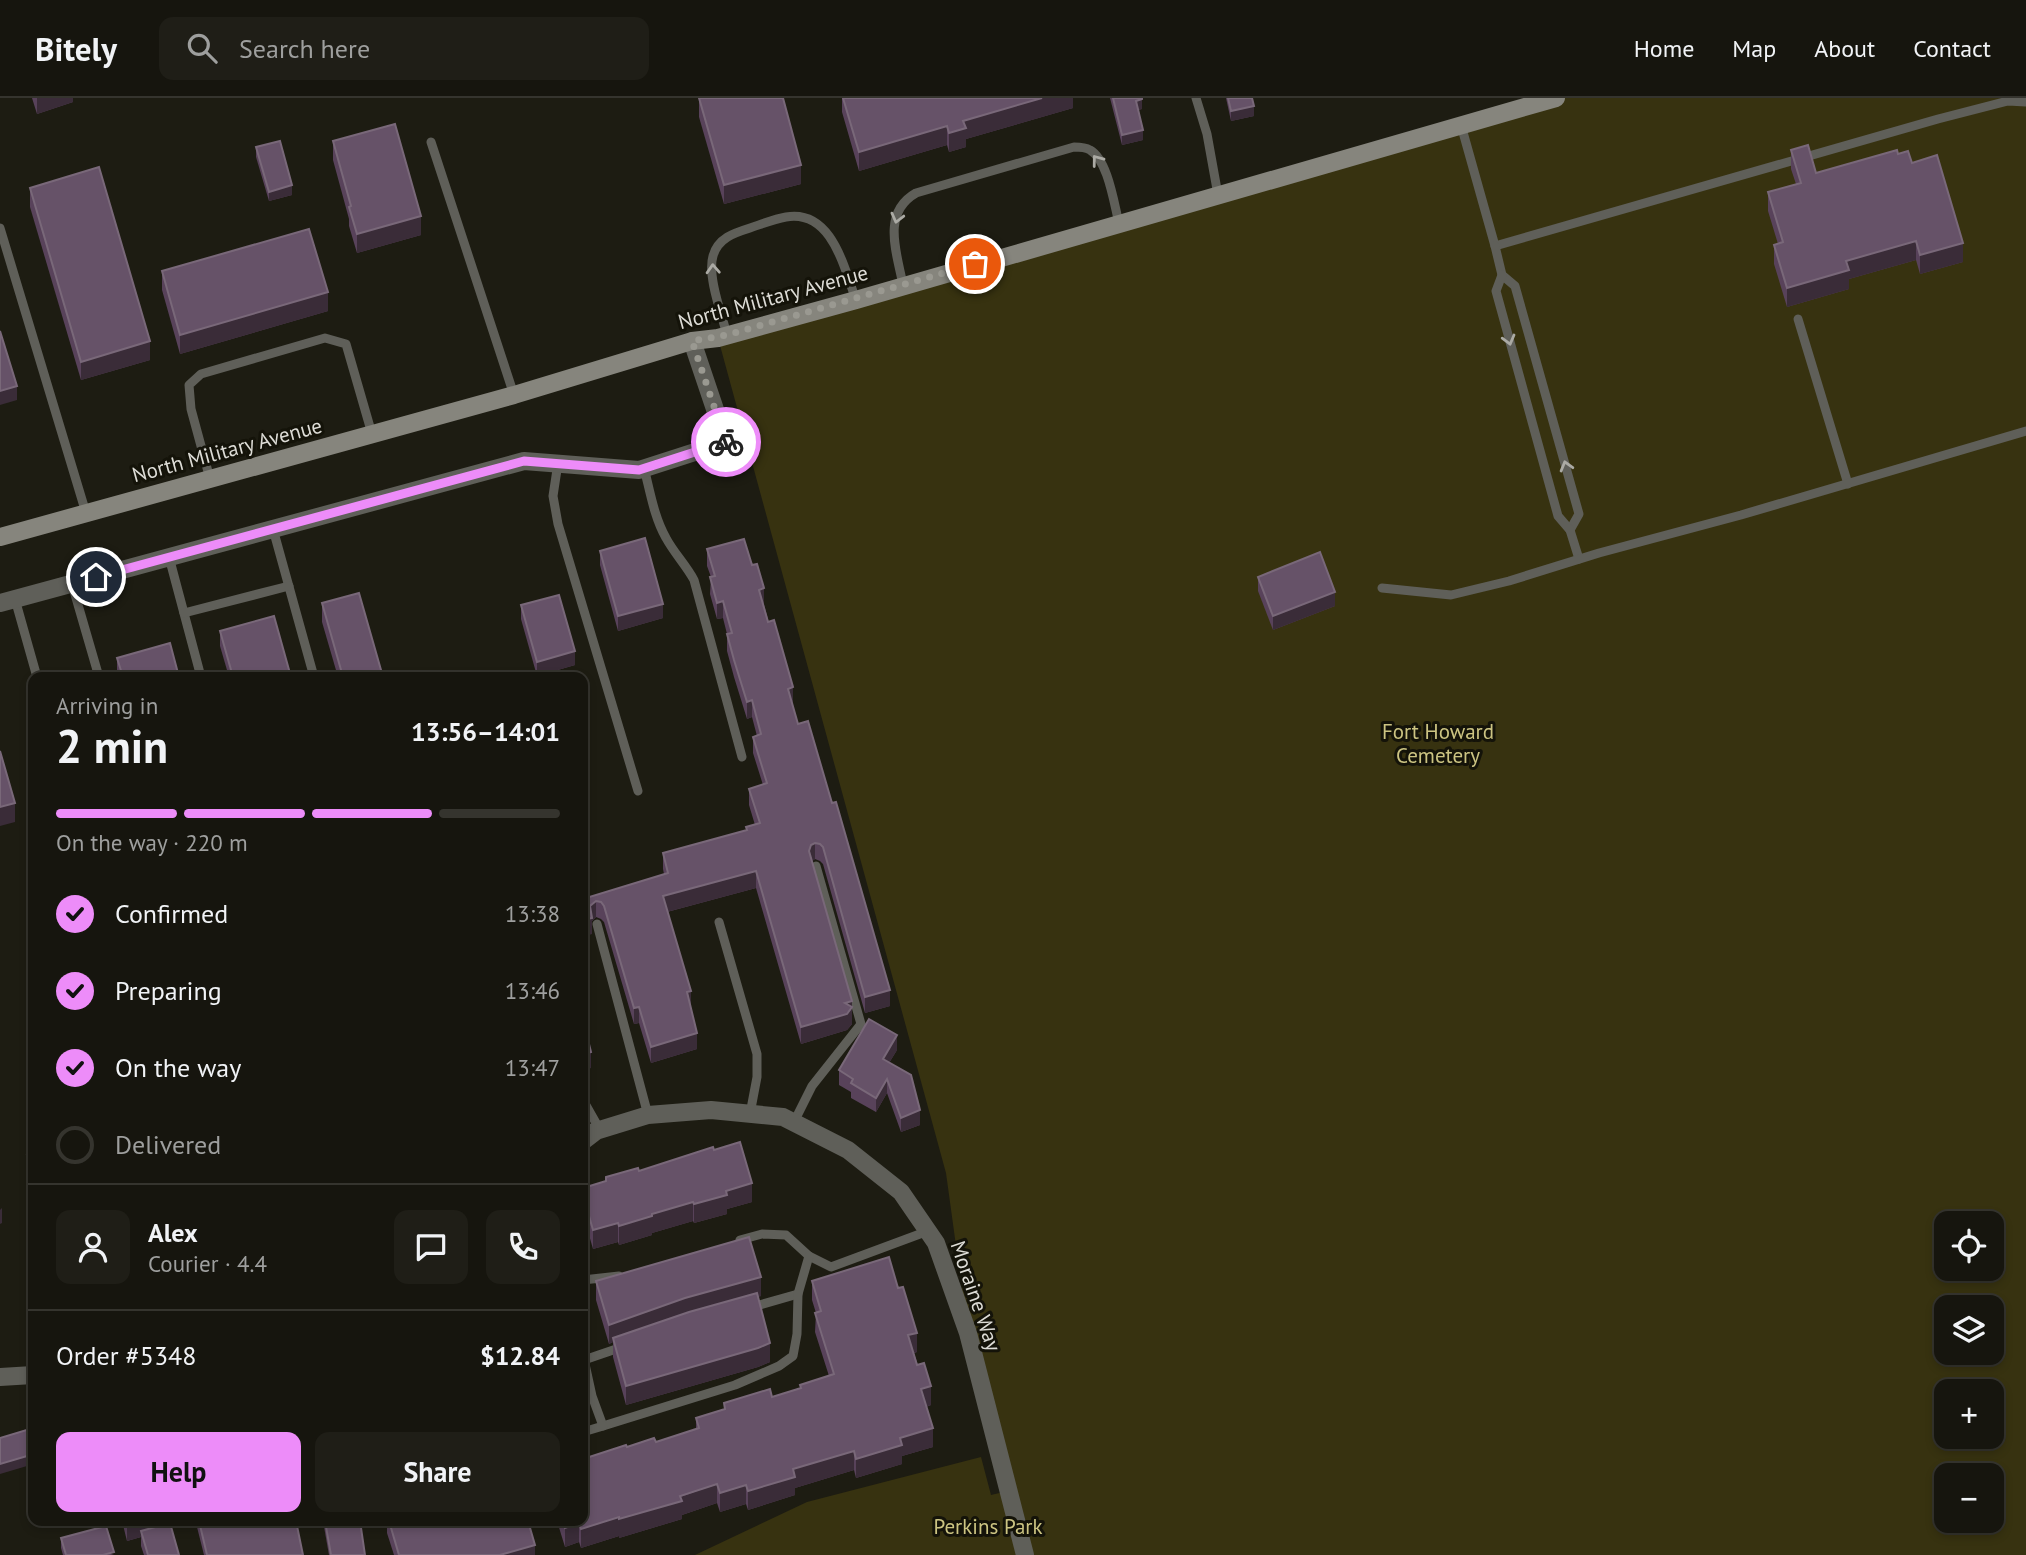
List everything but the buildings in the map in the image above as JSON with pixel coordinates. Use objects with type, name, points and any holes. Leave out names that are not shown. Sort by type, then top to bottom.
[{"type":"main road","name":"North Military Avenue","points":[[0,537],[514,394],[692,341],[727,335],[856,300],[1556,98]]},
{"type":"street","points":[[7,601],[524,461],[639,470],[726,442],[692,341]]},
{"type":"street","name":"Moraine Way","points":[[588,1138],[600,1130],[648,1115],[710,1110],[783,1117],[848,1150],[901,1192],[936,1243],[968,1333],[1026,1555]]},
{"type":"street","points":[[0,1377],[28,1375]]},
{"type":"lane","points":[[1196,98],[1207,134],[1218,195]]},
{"type":"lane","points":[[1495,246],[1938,119],[2008,101],[2026,102]]},
{"type":"lane","points":[[1461,125],[1502,275],[1496,291],[1558,516],[1570,530],[1579,559]]},
{"type":"lane","points":[[431,142],[514,394]]},
{"type":"lane","points":[[903,285],[894,242],[894,224],[898,209],[906,199],[916,193],[1074,147],[1088,148],[1097,155],[1103,165],[1119,223]]},
{"type":"lane","points":[[727,335],[712,277],[712,257],[719,242],[735,233],[789,216],[811,219],[827,232],[856,300]]},
{"type":"lane","points":[[0,228],[86,513]]},
{"type":"lane","points":[[1502,275],[1516,286],[1580,514],[1570,530]]},
{"type":"lane","points":[[1798,318],[1848,484]]},
{"type":"lane","points":[[210,479],[191,409],[190,385],[201,374],[325,338],[346,344],[372,434]]},
{"type":"lane","points":[[1382,588],[1451,596],[1741,516],[2026,431]]},
{"type":"lane","points":[[558,463],[553,496],[558,524],[638,791]]},
{"type":"lane","points":[[644,468],[658,522],[694,580],[742,757]]},
{"type":"lane","points":[[273,529],[313,672]]},
{"type":"lane","points":[[169,557],[200,672]]},
{"type":"lane","points":[[72,584],[98,672]]},
{"type":"lane","points":[[184,613],[289,586]]},
{"type":"lane","points":[[7,601],[35,672]]},
{"type":"lane","points":[[794,1122],[812,1086],[860,1024],[816,866]]},
{"type":"lane","points":[[719,922],[757,1054],[757,1077],[750,1114]]},
{"type":"lane","points":[[597,925],[648,1115]]},
{"type":"lane","points":[[588,1109],[600,1130]]},
{"type":"lane","points":[[724,1245],[762,1234],[786,1236],[809,1256],[831,1267],[928,1231]]},
{"type":"lane","points":[[588,1430],[736,1385],[779,1366],[793,1356],[797,1334],[798,1294],[809,1256]]},
{"type":"lane","points":[[588,1280],[613,1278],[625,1274]]},
{"type":"lane","points":[[736,1311],[798,1294]]},
{"type":"lane","points":[[588,1356],[636,1342]]},
{"type":"lane","points":[[588,1379],[603,1426]]},
{"type":"green space","name":"Fort Howard Cemetery","points":[[1556,98],[2026,98],[2026,1555],[695,1555],[807,1502],[981,1457],[991,1495],[1008,1491],[968,1333],[946,1173],[718,338]]},
{"type":"way so far","points":[[726,442],[692,341],[718,338],[975,264]]},
{"type":"route","points":[[96,577],[524,461],[639,470],[726,442]]},
{"type":"park label","name":"Perkins Park","points":[[988,1526]]}]
